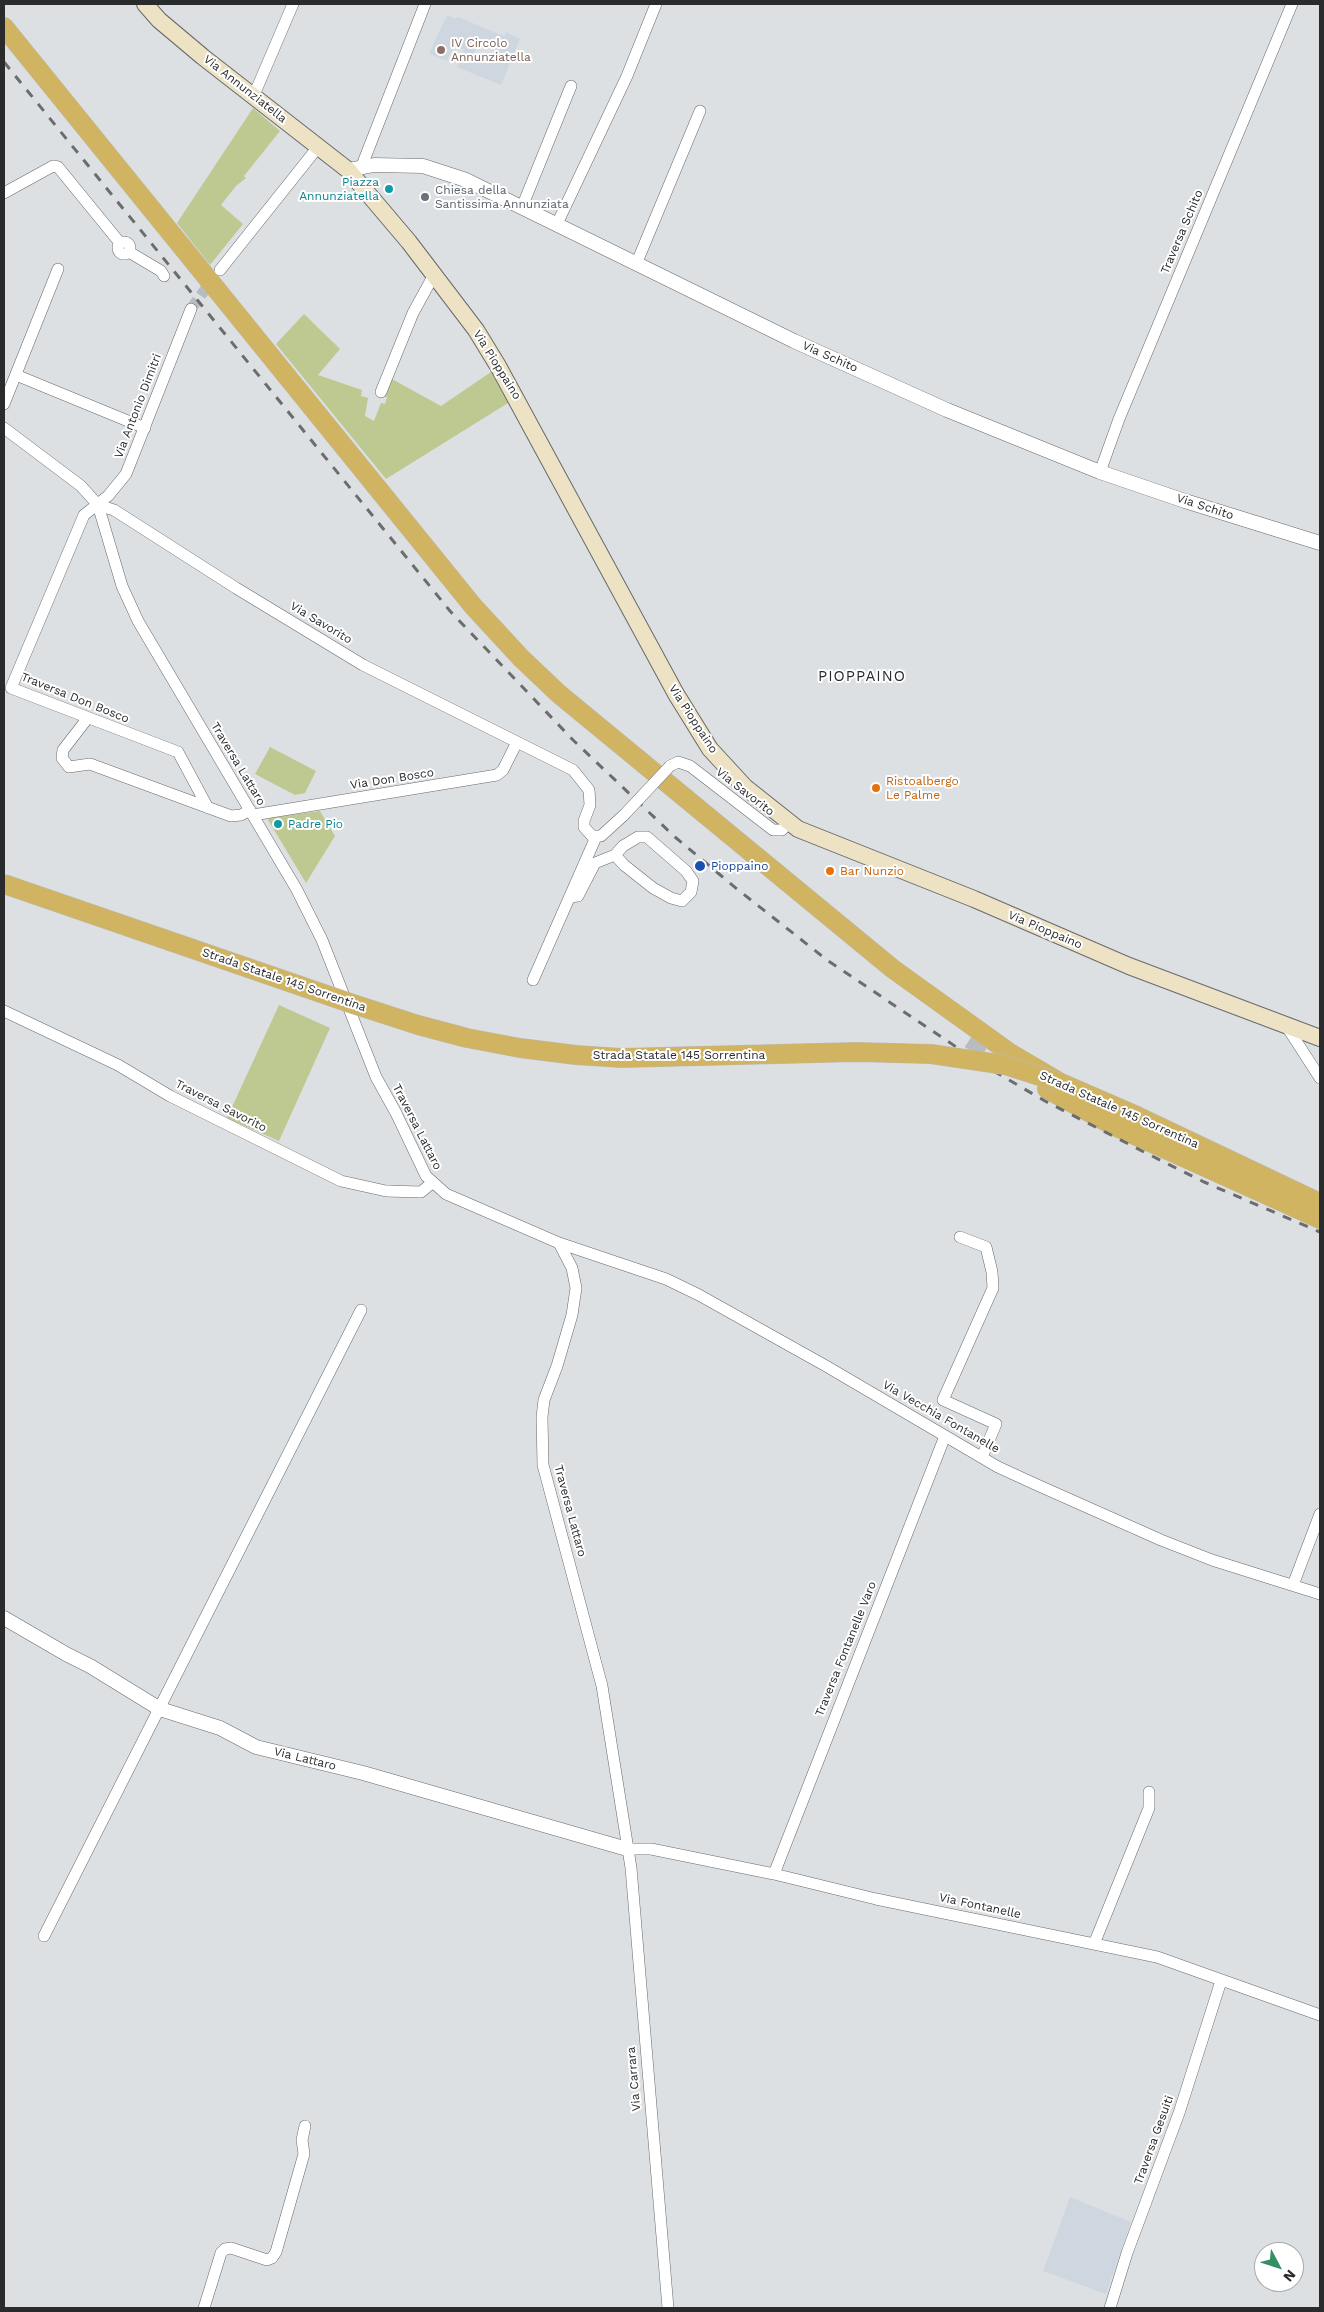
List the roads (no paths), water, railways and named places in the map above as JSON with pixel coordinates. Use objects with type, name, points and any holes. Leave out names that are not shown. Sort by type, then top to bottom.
[{"type":"highway","points":[[4,27],[494,630],[559,694],[828,917],[931,999],[1010,1053],[1054,1086],[1129,1133],[1320,1219]]},
{"type":"highway","points":[[741,845],[778,885],[819,924],[894,984],[970,1040]]},
{"type":"highway","name":"Strada Statale 145 Sorrentina","points":[[4,884],[358,1006],[467,1038],[520,1048],[576,1056],[621,1058],[857,1052],[931,1054],[1005,1065],[1054,1086],[1137,1116],[1320,1203]]},
{"type":"main road","name":"Via Annunziatella","points":[[145,4],[173,32],[318,146],[354,169]]},
{"type":"main road","name":"Via Pioppaino","points":[[354,169],[476,330],[512,389],[676,694],[710,749],[745,787],[788,823],[829,842],[974,899],[1129,966],[1320,1038]]},
{"type":"street","points":[[254,95],[293,4]]},
{"type":"street","points":[[354,169],[425,4]]},
{"type":"street","points":[[558,224],[627,76],[656,4]]},
{"type":"street","name":"Traversa Schito","points":[[1100,472],[1119,419],[1292,4]]},
{"type":"street","points":[[522,207],[571,86]]},
{"type":"street","points":[[637,262],[700,110]]},
{"type":"street","points":[[220,270],[318,146]]},
{"type":"street","name":"Via Schito","points":[[354,169],[374,165],[423,166],[466,180],[637,262],[803,345],[947,410],[1100,472],[1185,501],[1320,542]]},
{"type":"street","points":[[4,193],[52,166],[58,167],[120,243],[125,241],[128,243],[131,247],[129,252],[161,271],[164,276]]},
{"type":"street","points":[[4,404],[58,269]]},
{"type":"street","points":[[382,392],[413,313],[430,282],[435,277]]},
{"type":"street","name":"Via Antonio Dimitri","points":[[98,505],[126,474],[191,309]]},
{"type":"street","points":[[16,375],[145,428]]},
{"type":"street","name":"Via Savorito","points":[[4,428],[80,486],[98,505],[114,510],[236,588],[363,665],[565,765],[579,775],[589,790],[591,798],[584,827],[587,832],[596,837],[606,832],[670,766],[678,762],[690,766],[773,830],[782,830],[788,823]]},
{"type":"street","name":"Traversa Don Bosco","points":[[98,505],[84,514],[81,520],[11,688],[87,719],[178,752],[208,808]]},
{"type":"street","name":"Traversa Lattaro","points":[[98,505],[122,586],[138,622],[297,890],[322,940],[376,1077],[396,1113],[426,1176],[446,1194],[559,1243],[572,1268],[576,1288],[572,1315],[557,1366],[544,1400],[542,1417],[543,1465],[602,1686],[627,1849]]},
{"type":"street","name":"Via Don Bosco","points":[[87,719],[63,750],[62,758],[66,764],[73,768],[90,764],[231,816],[497,775],[503,770],[517,742]]},
{"type":"street","points":[[570,897],[578,896],[595,863],[615,855],[638,836],[647,837],[686,871],[693,881],[692,892],[682,901],[671,898],[653,888],[624,865],[615,855]]},
{"type":"street","points":[[533,980],[596,837]]},
{"type":"street","name":"Traversa Savorito","points":[[4,1011],[118,1065],[170,1096],[341,1181],[386,1191],[404,1192],[421,1192],[432,1183]]},
{"type":"street","points":[[1287,1027],[1320,1078]]},
{"type":"street","points":[[960,1237],[986,1248],[992,1272],[993,1288],[943,1400],[996,1424],[982,1457]]},
{"type":"street","name":"Via Vecchia Fontanelle","points":[[559,1243],[666,1279],[699,1295],[982,1457],[1036,1484],[1161,1540],[1212,1560],[1320,1594]]},
{"type":"street","points":[[44,1936],[361,1310]]},
{"type":"street","name":"Traversa Fontanelle Varo","points":[[774,1874],[945,1436]]},
{"type":"street","points":[[1293,1585],[1320,1514]]},
{"type":"street","name":"Via Lattaro","points":[[4,1618],[90,1666],[160,1709],[220,1728],[256,1747],[363,1773],[627,1849]]},
{"type":"street","points":[[1094,1944],[1149,1808],[1149,1792]]},
{"type":"street","name":"Via Fontanelle","points":[[627,1849],[651,1849],[774,1874],[876,1899],[1157,1957],[1320,2015]]},
{"type":"street","name":"Via Carrara","points":[[627,1849],[631,1868],[668,2308]]},
{"type":"street","name":"Traversa Gesuiti","points":[[1110,2308],[1127,2254],[1179,2113],[1221,1981]]},
{"type":"street","points":[[204,2308],[221,2253],[225,2249],[231,2248],[267,2260],[272,2258],[276,2252],[304,2154],[302,2140],[305,2126]]},
{"type":"tunnel","points":[[191,309],[214,277]]},
{"type":"tunnel","points":[[970,1039],[1013,1068]]},
{"type":"railway","points":[[4,62],[450,611],[573,740],[675,837],[827,960],[980,1063],[1045,1101],[1204,1182],[1320,1232]]},
{"type":"place","name":"IV Circolo Annunziatella","points":[[441,50]]},
{"type":"place","name":"Piazza Annunziatella","points":[[389,189]]},
{"type":"place","name":"Chiesa della Santissima Annunziata","points":[[425,197]]},
{"type":"place","name":"Ristoalbergo Le Palme","points":[[876,788]]},
{"type":"place","name":"Padre Pio","points":[[278,824]]},
{"type":"place","name":"Pioppaino","points":[[700,866]]},
{"type":"place","name":"Bar Nunzio","points":[[830,871]]},
{"type":"district","name":"PIOPPAINO","points":[[862,677]]}]
